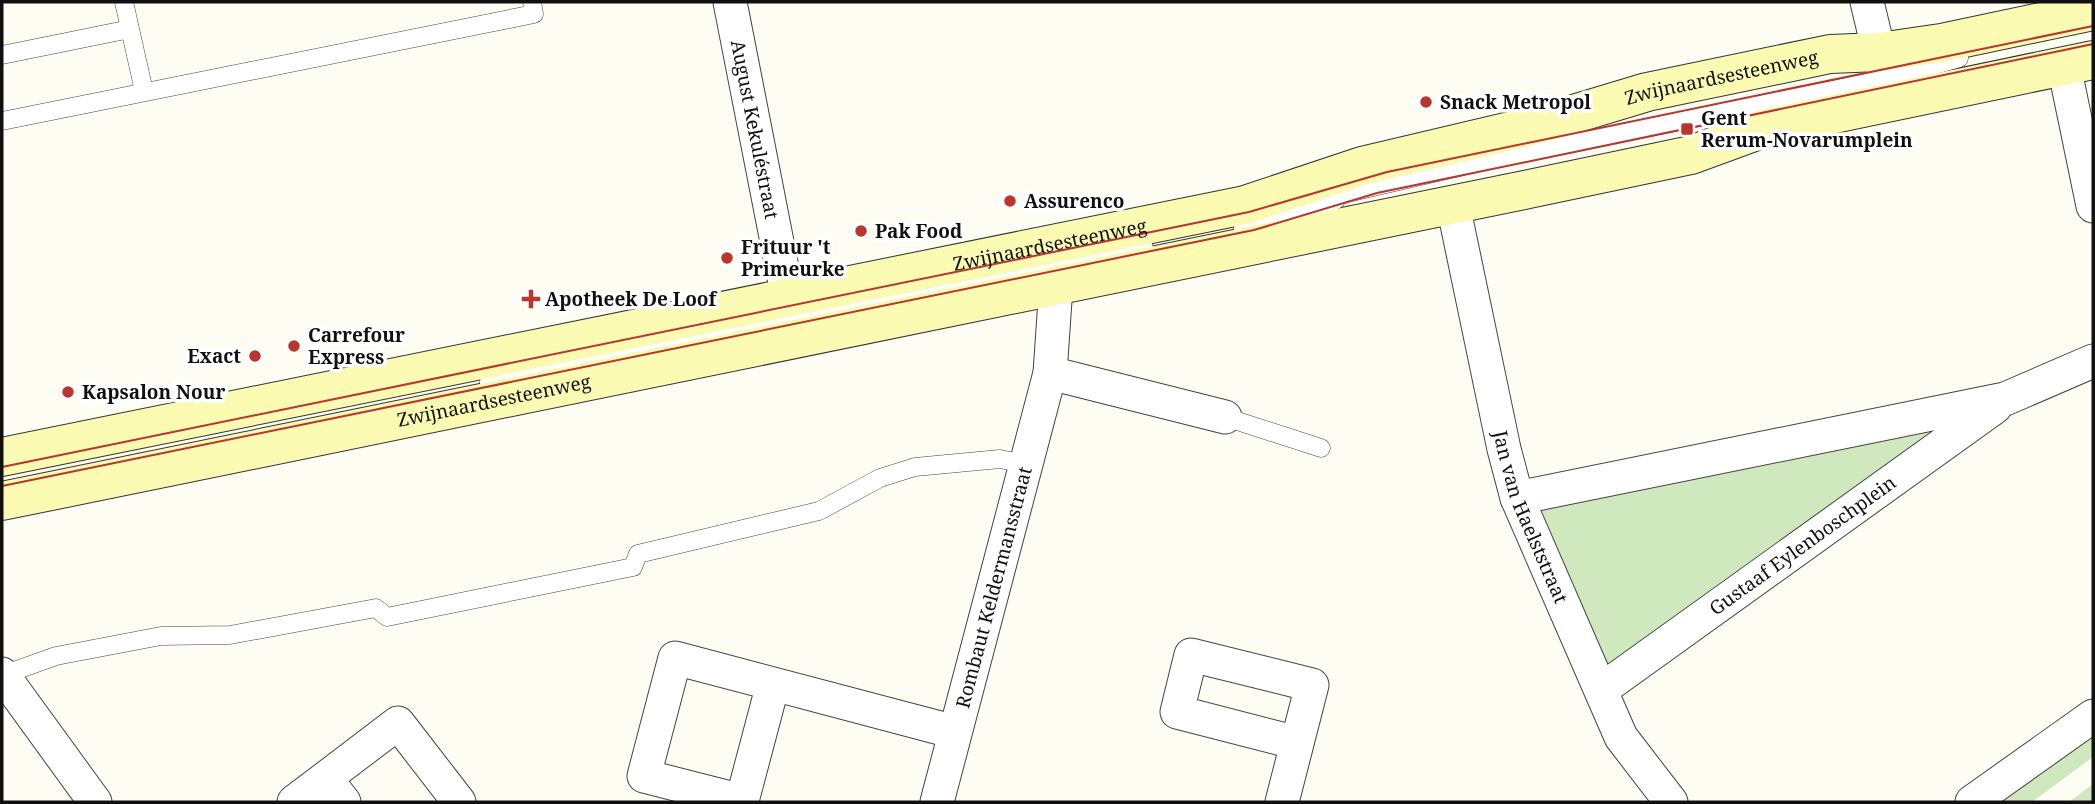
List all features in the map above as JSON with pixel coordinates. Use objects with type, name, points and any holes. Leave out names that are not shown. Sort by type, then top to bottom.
[{"type":"street","name":"August Kekuléstraat","points":[[730,2],[796,339]]},
{"type":"street","points":[[1867,2],[1892,76]]},
{"type":"street","name":"Zwijnaardsesteenweg","points":[[2,501],[1691,155],[1762,130],[1892,76],[1941,43],[2093,11]]},
{"type":"street","name":"Zwijnaardsesteenweg","points":[[2,457],[1245,205],[1362,166],[1544,123],[1647,92],[1830,54],[1892,76],[2078,63]]},
{"type":"street","points":[[2078,63],[2093,206]]},
{"type":"street","name":"Jan van Haelststraat","points":[[1453,205],[1504,449],[1517,498],[1621,737],[1671,802]]},
{"type":"street","name":"Rombaut Keldermansstraat","points":[[937,802],[1050,373],[1056,286]]},
{"type":"street","name":"Gustaaf Eylenboschplein","points":[[1517,498],[2005,399],[2093,361]]},
{"type":"street","points":[[1050,373],[1225,417]]},
{"type":"street","name":"Gustaaf Eylenboschplein","points":[[1601,691],[2005,399]]},
{"type":"street","points":[[773,684],[742,801],[644,776],[675,658],[956,732]]},
{"type":"street","points":[[2,675],[95,802]]},
{"type":"street","points":[[1972,802],[2093,716]]},
{"type":"street","points":[[294,802],[335,790],[398,723],[459,802]]},
{"type":"street","points":[[1282,802],[1297,743]]},
{"type":"lane","points":[[124,2],[144,91]]},
{"type":"lane","points":[[2,121],[534,15],[532,2]]},
{"type":"lane","points":[[2,55],[130,29]]},
{"type":"lane","points":[[2,471],[1249,216],[1330,192],[1343,194],[1460,166],[1892,76],[1936,63],[1975,61]]},
{"type":"lane","points":[[1227,231],[1304,213],[1334,203],[1343,194]]},
{"type":"lane","points":[[467,386],[1163,244]]},
{"type":"lane","points":[[1225,417],[1321,448]]},
{"type":"lane","points":[[2,675],[56,656],[161,636],[247,633],[376,608],[387,617],[633,567],[638,554],[819,511],[880,478],[915,467],[1000,459],[1025,464]]},
{"type":"green space","points":[[1936,429],[1608,666],[1540,507]]},
{"type":"green space","points":[[2093,725],[2093,757],[2032,802],[1989,802]]},
{"type":"green space","points":[[2093,784],[2093,802],[2069,802]]},
{"type":"tram line","points":[[2,467],[1249,212],[1387,172],[2093,26]]},
{"type":"tram line","points":[[2,486],[1254,230],[1377,193],[2093,44]]},
{"type":"place","name":"Snack Metropol","points":[[1426,102]]},
{"type":"place","name":"Gent Rerum-Novarumplein","points":[[1687,129]]},
{"type":"place","name":"Assurenco","points":[[1010,201]]},
{"type":"place","name":"Pak Food","points":[[861,231]]},
{"type":"place","name":"Frituur 't Primeurke","points":[[727,258]]},
{"type":"place","name":"Apotheek De Loof","points":[[531,299]]},
{"type":"place","name":"Carrefour Express","points":[[294,346]]},
{"type":"place","name":"Exact","points":[[255,356]]},
{"type":"place","name":"Kapsalon Nour","points":[[68,392]]}]
